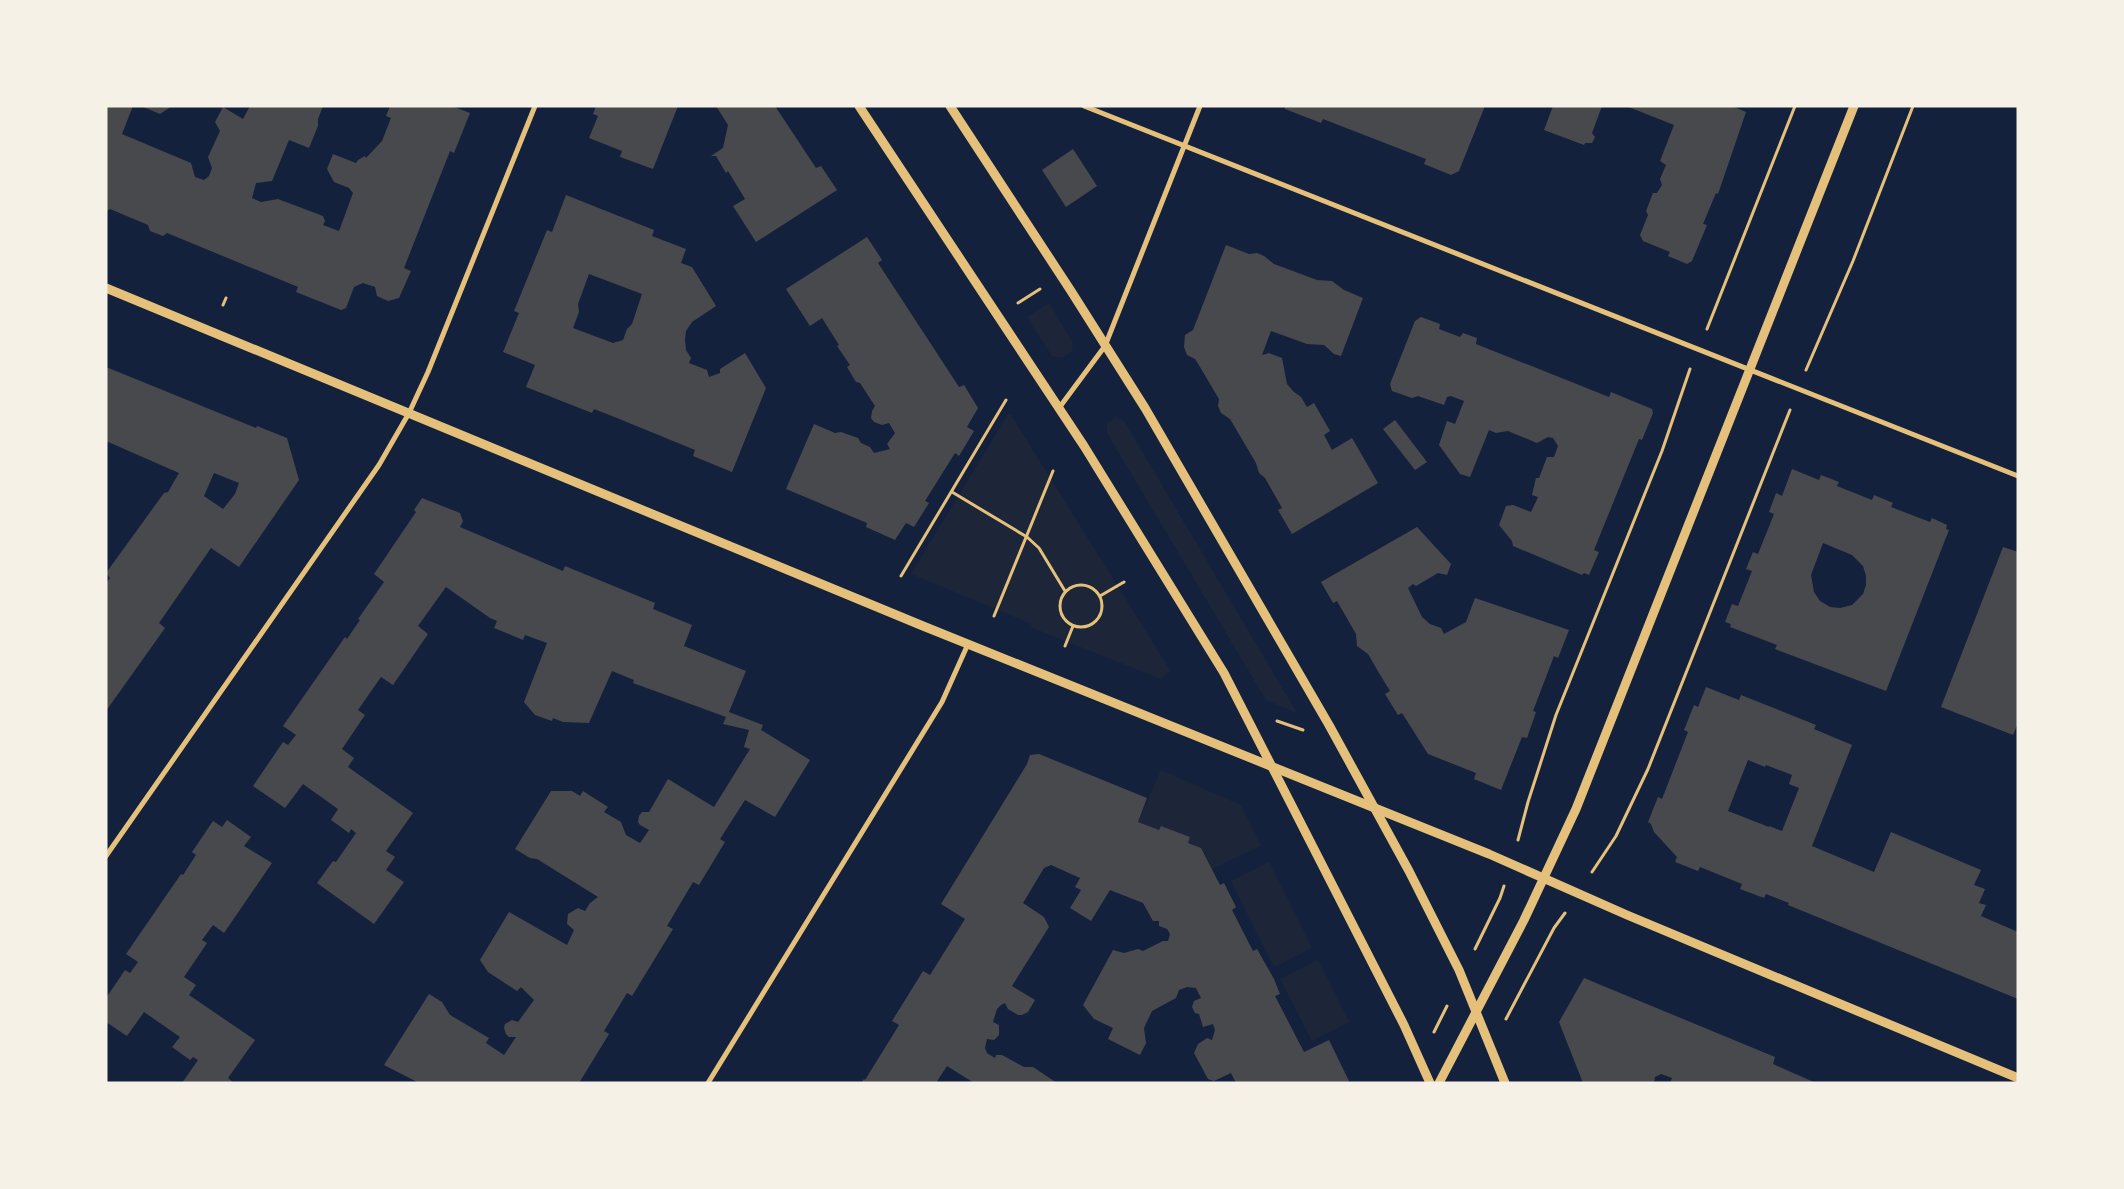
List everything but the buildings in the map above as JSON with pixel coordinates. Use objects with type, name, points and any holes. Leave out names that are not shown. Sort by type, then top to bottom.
[{"type":"street","points":[[106,856],[379,465],[409,413],[428,372],[535,106]]},
{"type":"street","points":[[860,106],[1084,446],[1224,674],[1404,1025],[1430,1083]]},
{"type":"street","points":[[950,106],[1144,408],[1375,808],[1459,970],[1505,1083]]},
{"type":"street","points":[[1084,106],[2018,476]]},
{"type":"street","points":[[1058,408],[1105,346],[1200,106]]},
{"type":"street","points":[[1440,1083],[1544,878],[1576,809],[1854,106]]},
{"type":"street","points":[[106,288],[968,644],[1489,854],[2018,1078]]},
{"type":"street","points":[[708,1083],[942,702],[968,644]]},
{"type":"path","points":[[1706,331],[1795,106]]},
{"type":"path","points":[[1806,371],[1913,106]]},
{"type":"path","points":[[1015,305],[1042,287]]},
{"type":"path","points":[[223,304],[226,298]]},
{"type":"path","points":[[1528,802],[1556,715],[1662,451],[1691,368]]},
{"type":"path","points":[[901,576],[1006,400]]},
{"type":"path","points":[[1616,836],[1648,769],[1791,408]]},
{"type":"path","points":[[994,616],[1053,471]]},
{"type":"path","points":[[952,492],[1027,537],[1039,548],[1065,591]]},
{"type":"path","points":[[1100,596],[1124,582]]},
{"type":"path","points":[[1074,586],[1086,586],[1092,588],[1100,596],[1102,611],[1094,623],[1081,628],[1068,623],[1060,612],[1061,598],[1065,591],[1074,586]]},
{"type":"path","points":[[1065,646],[1073,626]]},
{"type":"path","points":[[1277,721],[1308,732]]},
{"type":"path","points":[[1509,1013],[1554,928]]},
{"type":"shaded area","points":[[1049,303],[1073,343],[1072,351],[1062,358],[1052,356],[1027,317]]},
{"type":"shaded area","points":[[1008,414],[1011,415],[1170,670],[1161,679],[1030,627],[1032,624],[911,574]]},
{"type":"shaded area","points":[[1116,417],[1124,421],[1297,713],[1266,700],[1107,433],[1107,423]]},
{"type":"shaded area","points":[[1161,770],[1241,805],[1261,846],[1212,869],[1201,848],[1188,843],[1190,837],[1161,826],[1159,830],[1138,822]]},
{"type":"shaded area","points":[[1269,862],[1312,948],[1274,967],[1231,881]]},
{"type":"shaded area","points":[[1318,960],[1349,1022],[1312,1041],[1280,979]]}]
